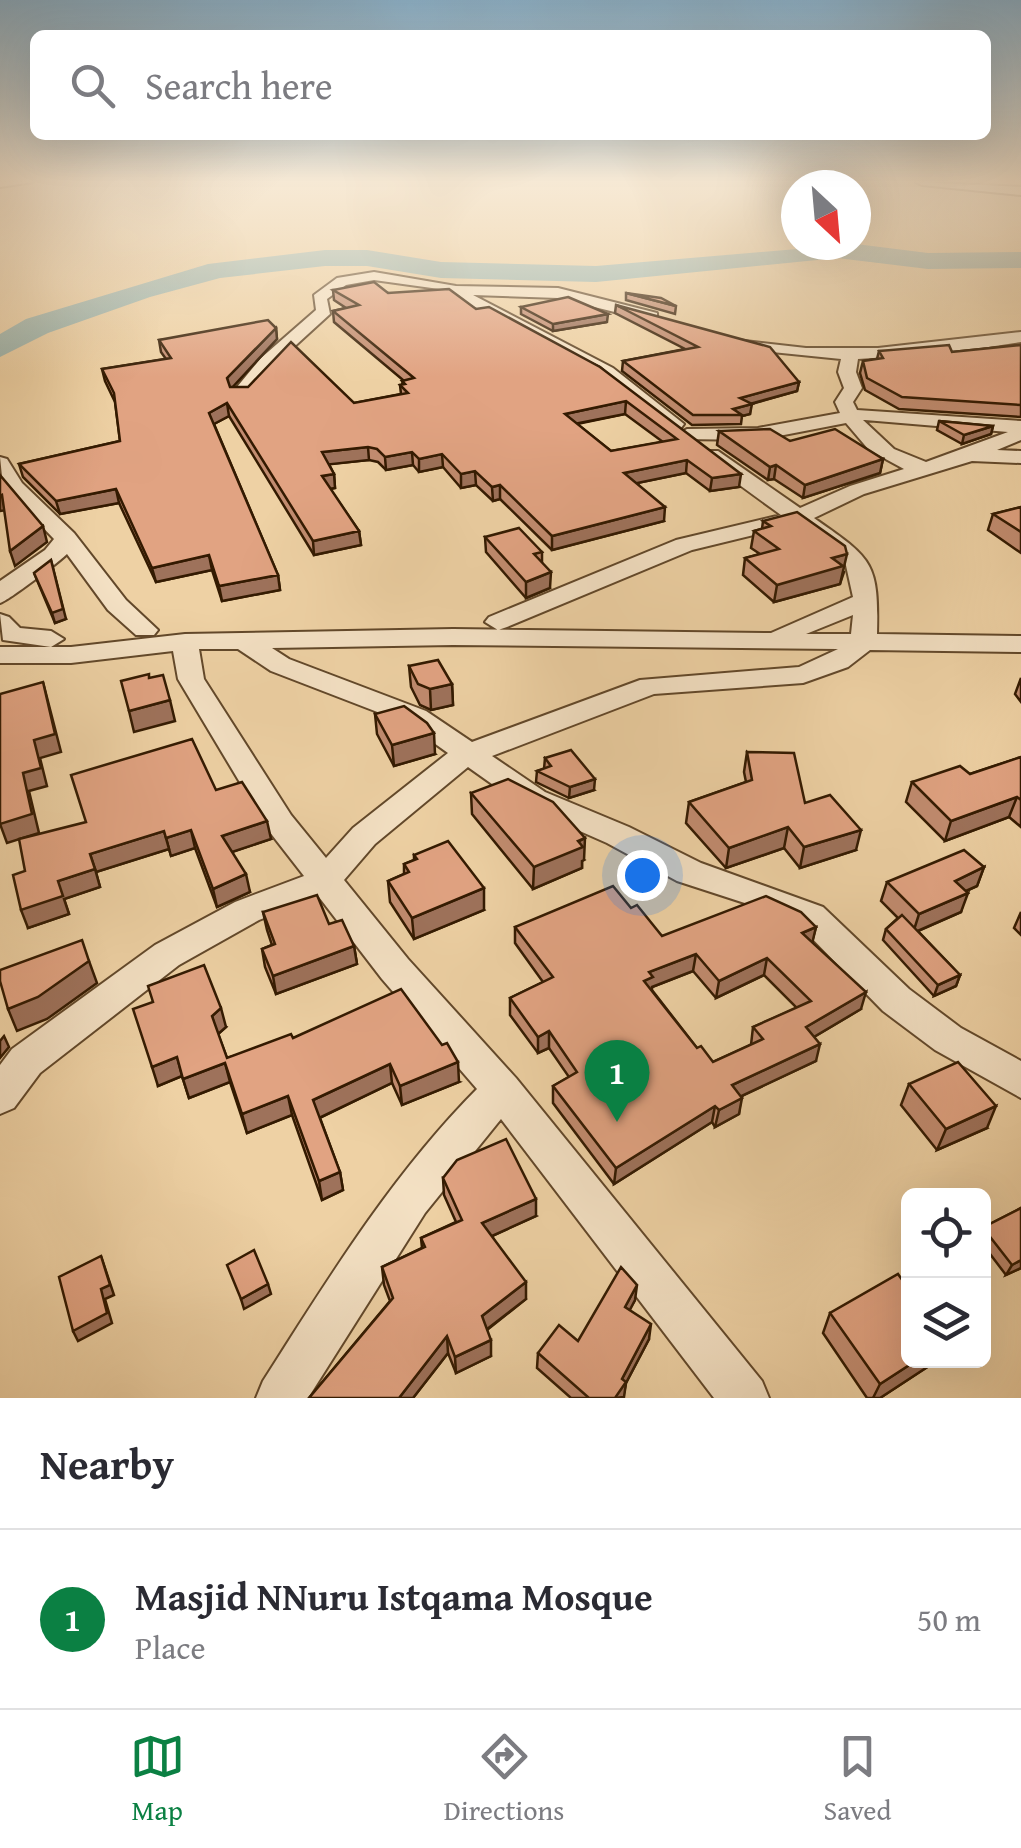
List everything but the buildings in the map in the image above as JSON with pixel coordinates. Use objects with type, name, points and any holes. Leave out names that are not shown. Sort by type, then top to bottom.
[{"type":"street","points":[[241,393],[267,362],[324,312],[319,298],[342,281],[390,276],[429,280],[456,290],[607,372],[854,557],[862,568],[864,642]]},
{"type":"street","points":[[456,290],[558,293],[632,309],[666,322]]},
{"type":"street","points":[[712,336],[769,349],[851,354],[933,349],[1021,337]]},
{"type":"street","points":[[851,354],[847,372],[853,388],[844,402],[851,415],[875,448],[888,457],[924,468]]},
{"type":"street","points":[[687,435],[758,434],[851,415],[1021,430]]},
{"type":"street","points":[[498,622],[684,545],[798,518],[857,490],[970,456],[1021,430]]},
{"type":"street","points":[[970,456],[1021,457]]},
{"type":"street","points":[[0,464],[13,486],[66,538],[117,605],[145,630]]},
{"type":"street","points":[[0,596],[21,574],[56,553],[66,538]]},
{"type":"street","points":[[0,622],[12,635],[33,640],[145,630],[228,633],[498,622],[767,637],[794,631],[865,601]]},
{"type":"street","points":[[0,655],[70,655],[185,642],[454,637],[1021,644]]},
{"type":"street","points":[[185,642],[191,679],[280,823],[323,882],[502,1090],[745,1398]]},
{"type":"street","points":[[244,642],[280,665],[416,717],[534,798],[689,872],[781,902],[810,916],[896,1000],[948,1039],[1021,1080]]},
{"type":"street","points":[[0,1096],[26,1060],[167,954],[247,910],[323,882],[364,836],[468,754],[650,686],[802,675],[824,669],[864,642]]},
{"type":"street","points":[[280,1398],[417,1185],[502,1090]]},
{"type":"waterway","points":[[0,347],[37,326],[140,291],[218,270],[325,258],[367,258],[441,270],[596,274],[837,250],[928,261],[1021,260]]},
{"type":"place","name":"Masjid NNuru Istqama Mosque","points":[[617,1122]]}]
